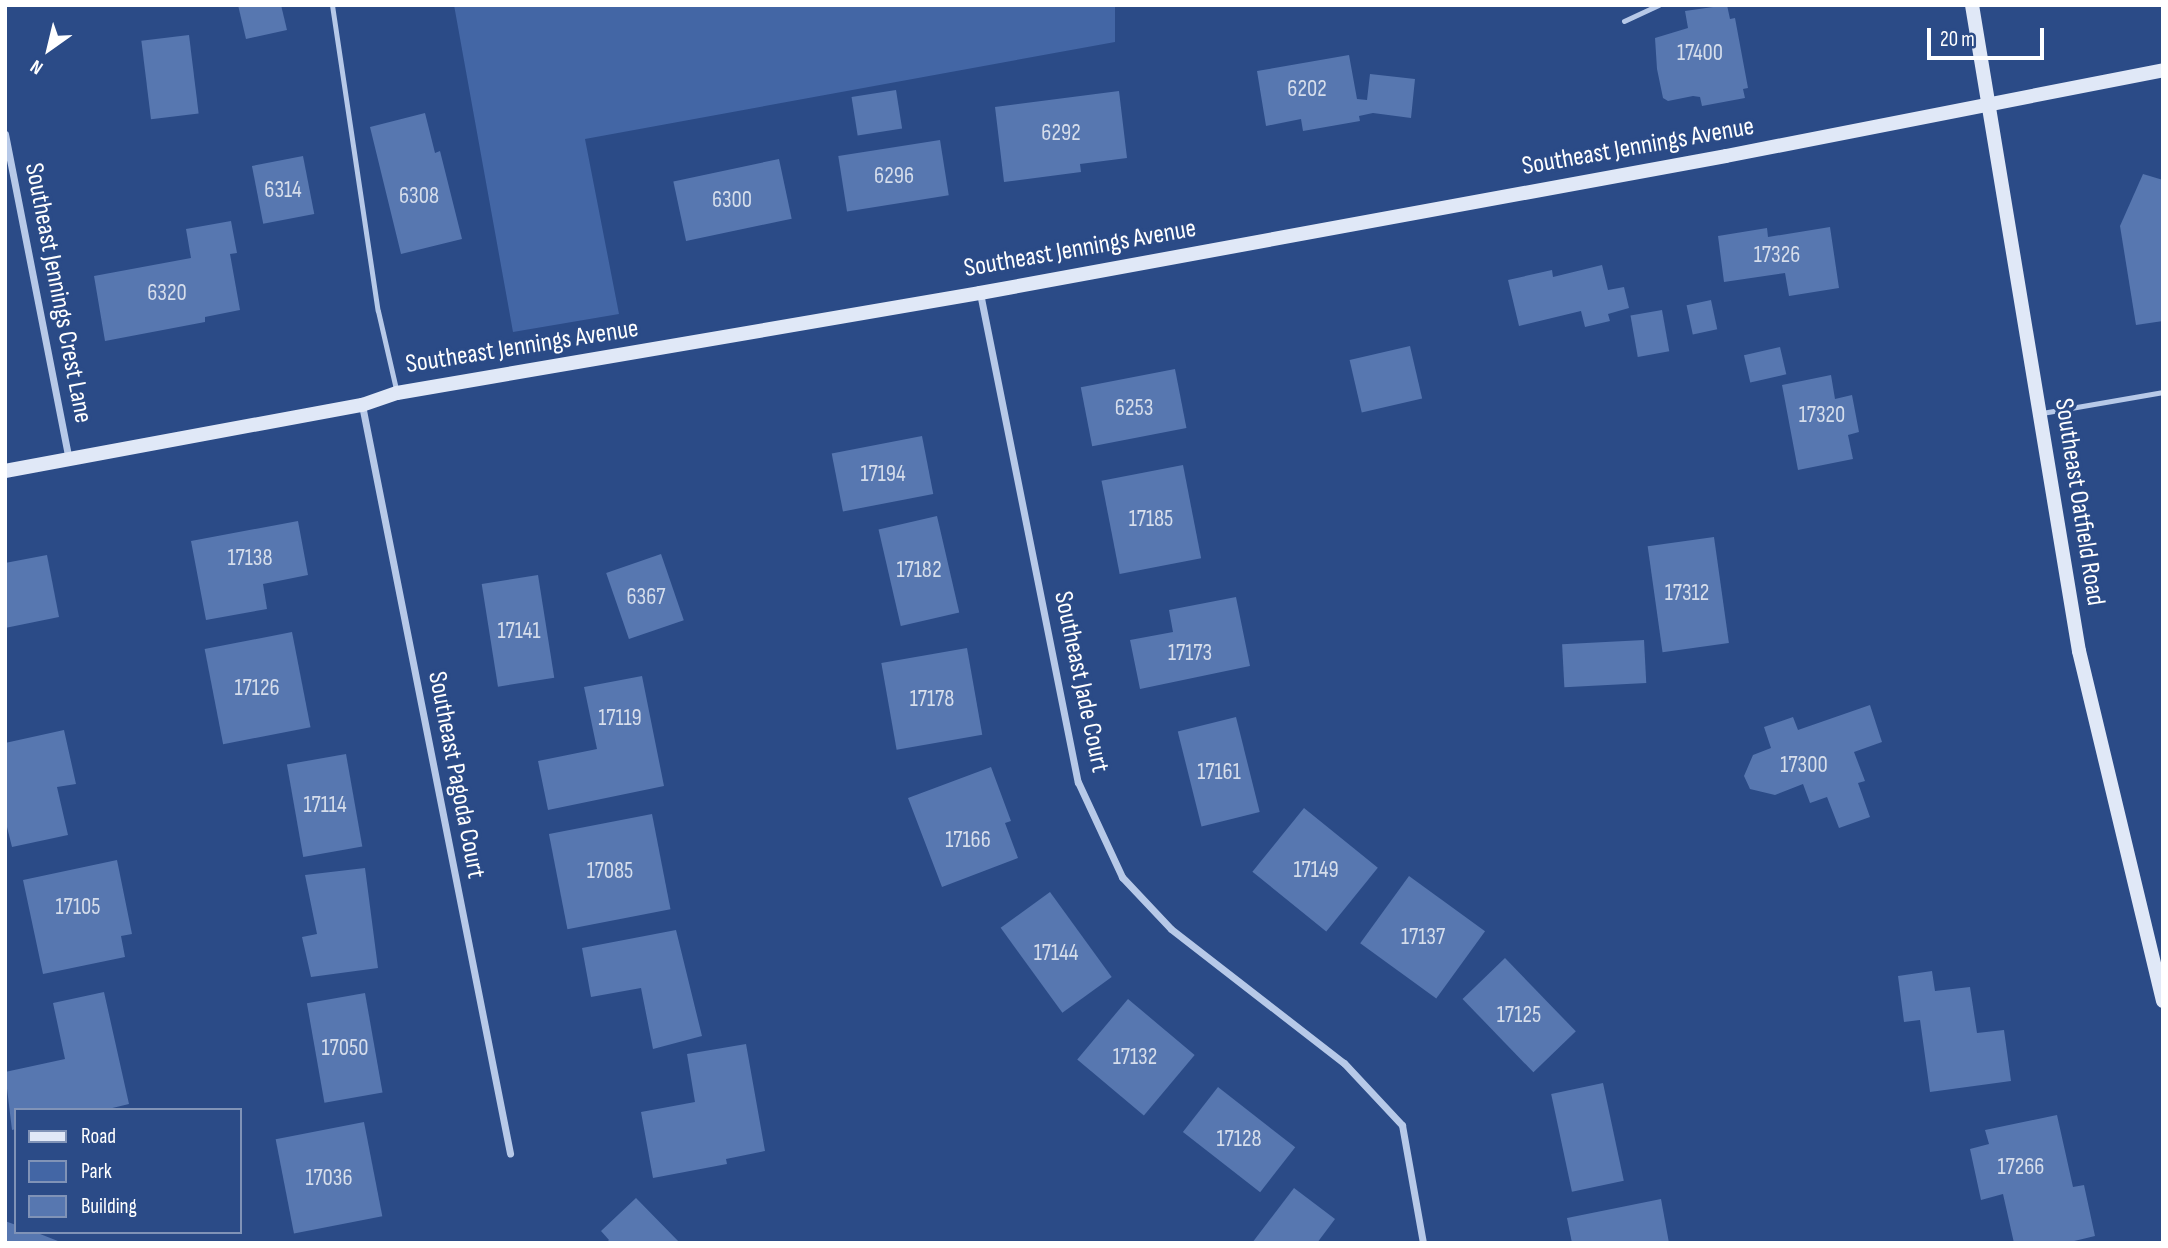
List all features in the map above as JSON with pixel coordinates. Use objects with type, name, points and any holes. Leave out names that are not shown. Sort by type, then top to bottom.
[{"type":"main road","name":"Southeast Oatfield Road","points":[[1972,5],[2079,651],[2163,1001]]},
{"type":"main road","name":"Southeast Jennings Avenue","points":[[5,471],[362,405],[397,393],[980,293],[1989,105],[2163,70]]},
{"type":"street","name":"Southeast Jennings Crest Lane","points":[[5,134],[69,460]]},
{"type":"street","name":"Southeast Jade Court","points":[[980,293],[1078,782],[1122,877],[1171,929],[1344,1063],[1402,1125],[1423,1243]]},
{"type":"street","name":"Southeast Pagoda Court","points":[[362,405],[510,1153]]},
{"type":"lane","points":[[332,5],[374,286],[397,393]]},
{"type":"lane","points":[[1624,21],[1658,5]]},
{"type":"lane","points":[[2039,414],[2163,392]]},
{"type":"green space","points":[[454,5],[1115,5],[1115,42],[585,139],[619,314],[513,332]]},
{"type":"building","points":[[238,5],[281,5],[287,30],[246,39]]},
{"type":"building","points":[[1727,5],[1730,19],[1735,18],[1748,88],[1743,89],[1745,98],[1702,106],[1700,97],[1668,101],[1663,98],[1657,69],[1655,38],[1688,28],[1685,11]]},
{"type":"building","points":[[189,35],[199,113],[151,119],[141,41]]},
{"type":"building","points":[[1349,55],[1357,99],[1367,100],[1370,74],[1415,79],[1411,118],[1373,113],[1359,116],[1360,121],[1303,131],[1301,119],[1266,126],[1257,71]]},
{"type":"building","points":[[896,90],[902,129],[858,136],[852,97]]},
{"type":"building","points":[[1119,91],[1127,158],[1080,164],[1081,172],[1004,182],[995,107]]},
{"type":"building","points":[[425,113],[435,153],[440,151],[462,239],[401,254],[370,127]]},
{"type":"building","points":[[940,140],[949,195],[847,211],[838,156]]},
{"type":"building","points":[[303,156],[314,214],[263,224],[252,166]]},
{"type":"building","points":[[779,159],[792,219],[686,241],[673,181]]},
{"type":"building","points":[[2143,174],[2163,180],[2163,321],[2136,325],[2120,226]]},
{"type":"building","points":[[231,221],[237,253],[230,254],[240,310],[205,317],[205,322],[105,341],[94,276],[191,258],[186,229]]},
{"type":"building","points":[[1830,227],[1839,288],[1789,296],[1785,273],[1724,282],[1718,236],[1767,228],[1768,237]]},
{"type":"building","points":[[1602,265],[1608,290],[1624,287],[1629,308],[1608,314],[1610,321],[1585,327],[1581,311],[1519,326],[1508,280],[1552,270],[1553,277]]},
{"type":"building","points":[[1711,300],[1717,329],[1693,335],[1687,305]]},
{"type":"building","points":[[1662,310],[1669,351],[1638,357],[1630,316]]},
{"type":"building","points":[[1410,346],[1422,399],[1362,413],[1350,360]]},
{"type":"building","points":[[1780,347],[1786,374],[1750,383],[1744,355]]},
{"type":"building","points":[[1175,369],[1186,428],[1092,446],[1081,387]]},
{"type":"building","points":[[1831,375],[1835,399],[1852,395],[1859,432],[1848,435],[1853,459],[1798,470],[1782,385]]},
{"type":"building","points":[[922,436],[933,494],[843,511],[832,454]]},
{"type":"building","points":[[1183,465],[1201,558],[1120,574],[1102,481]]},
{"type":"building","points":[[937,516],[959,612],[901,626],[879,529]]},
{"type":"building","points":[[298,521],[308,575],[263,584],[267,609],[206,620],[191,541]]},
{"type":"building","points":[[1714,537],[1729,643],[1663,652],[1648,546]]},
{"type":"building","points":[[661,554],[684,620],[629,639],[606,573]]},
{"type":"building","points":[[47,555],[59,617],[5,628],[5,563]]},
{"type":"building","points":[[538,575],[554,678],[498,687],[482,584]]},
{"type":"building","points":[[1236,597],[1250,666],[1140,689],[1130,640],[1173,632],[1169,610]]},
{"type":"building","points":[[292,632],[311,727],[223,744],[205,649]]},
{"type":"building","points":[[1644,640],[1646,683],[1564,687],[1562,644]]},
{"type":"building","points":[[967,648],[982,735],[897,750],[881,663]]},
{"type":"building","points":[[642,676],[664,786],[548,810],[538,761],[597,749],[584,687]]},
{"type":"building","points":[[1870,705],[1882,742],[1854,752],[1865,781],[1858,783],[1870,817],[1839,828],[1827,797],[1810,803],[1803,784],[1775,795],[1750,789],[1744,776],[1753,755],[1771,748],[1764,727],[1793,717],[1798,730]]},
{"type":"building","points":[[1236,717],[1260,812],[1201,827],[1178,732]]},
{"type":"building","points":[[64,730],[76,784],[57,787],[68,835],[12,847],[5,819],[5,743]]},
{"type":"building","points":[[346,754],[362,847],[303,857],[287,764]]},
{"type":"building","points":[[991,767],[1011,821],[1005,823],[1018,858],[942,887],[908,798]]},
{"type":"building","points":[[1304,808],[1378,868],[1326,932],[1252,872]]},
{"type":"building","points":[[652,814],[671,909],[567,929],[549,834]]},
{"type":"building","points":[[117,860],[132,934],[121,936],[125,957],[43,974],[23,880]]},
{"type":"building","points":[[365,868],[378,968],[311,977],[302,937],[317,934],[305,875]]},
{"type":"building","points":[[1409,876],[1485,931],[1436,998],[1360,943]]},
{"type":"building","points":[[1050,892],[1112,977],[1062,1013],[1001,928]]},
{"type":"building","points":[[676,930],[702,1036],[653,1049],[641,988],[591,997],[582,948]]},
{"type":"building","points":[[1505,958],[1576,1031],[1533,1072],[1463,999]]},
{"type":"building","points":[[1932,971],[1935,991],[1970,987],[1977,1033],[2004,1030],[2011,1081],[1930,1092],[1920,1020],[1904,1022],[1898,976]]},
{"type":"building","points":[[104,992],[129,1104],[112,1108],[14,1108],[12,1130],[5,1072],[65,1059],[53,1003]]},
{"type":"building","points":[[365,993],[383,1092],[324,1103],[307,1003]]},
{"type":"building","points":[[1128,999],[1195,1055],[1144,1115],[1077,1060]]},
{"type":"building","points":[[746,1044],[765,1151],[726,1159],[727,1164],[653,1178],[641,1112],[695,1102],[687,1054]]},
{"type":"building","points":[[1603,1083],[1624,1181],[1572,1192],[1551,1094]]},
{"type":"building","points":[[1218,1087],[1295,1147],[1260,1192],[1183,1132]]},
{"type":"building","points":[[2057,1115],[2073,1187],[2084,1185],[2095,1236],[2066,1243],[2014,1243],[2003,1194],[1981,1200],[1970,1149],[1989,1144],[1985,1130]]},
{"type":"building","points":[[364,1122],[382,1216],[294,1233],[276,1139]]},
{"type":"building","points":[[1294,1188],[1335,1219],[1317,1243],[1252,1243]]},
{"type":"building","points":[[636,1198],[680,1243],[606,1243],[609,1240],[601,1231]]},
{"type":"building","points":[[1661,1199],[1669,1243],[1572,1243],[1567,1218]]},
{"type":"building","points":[[5,1221],[14,1224],[14,1234],[40,1234],[63,1243],[5,1243]]}]
